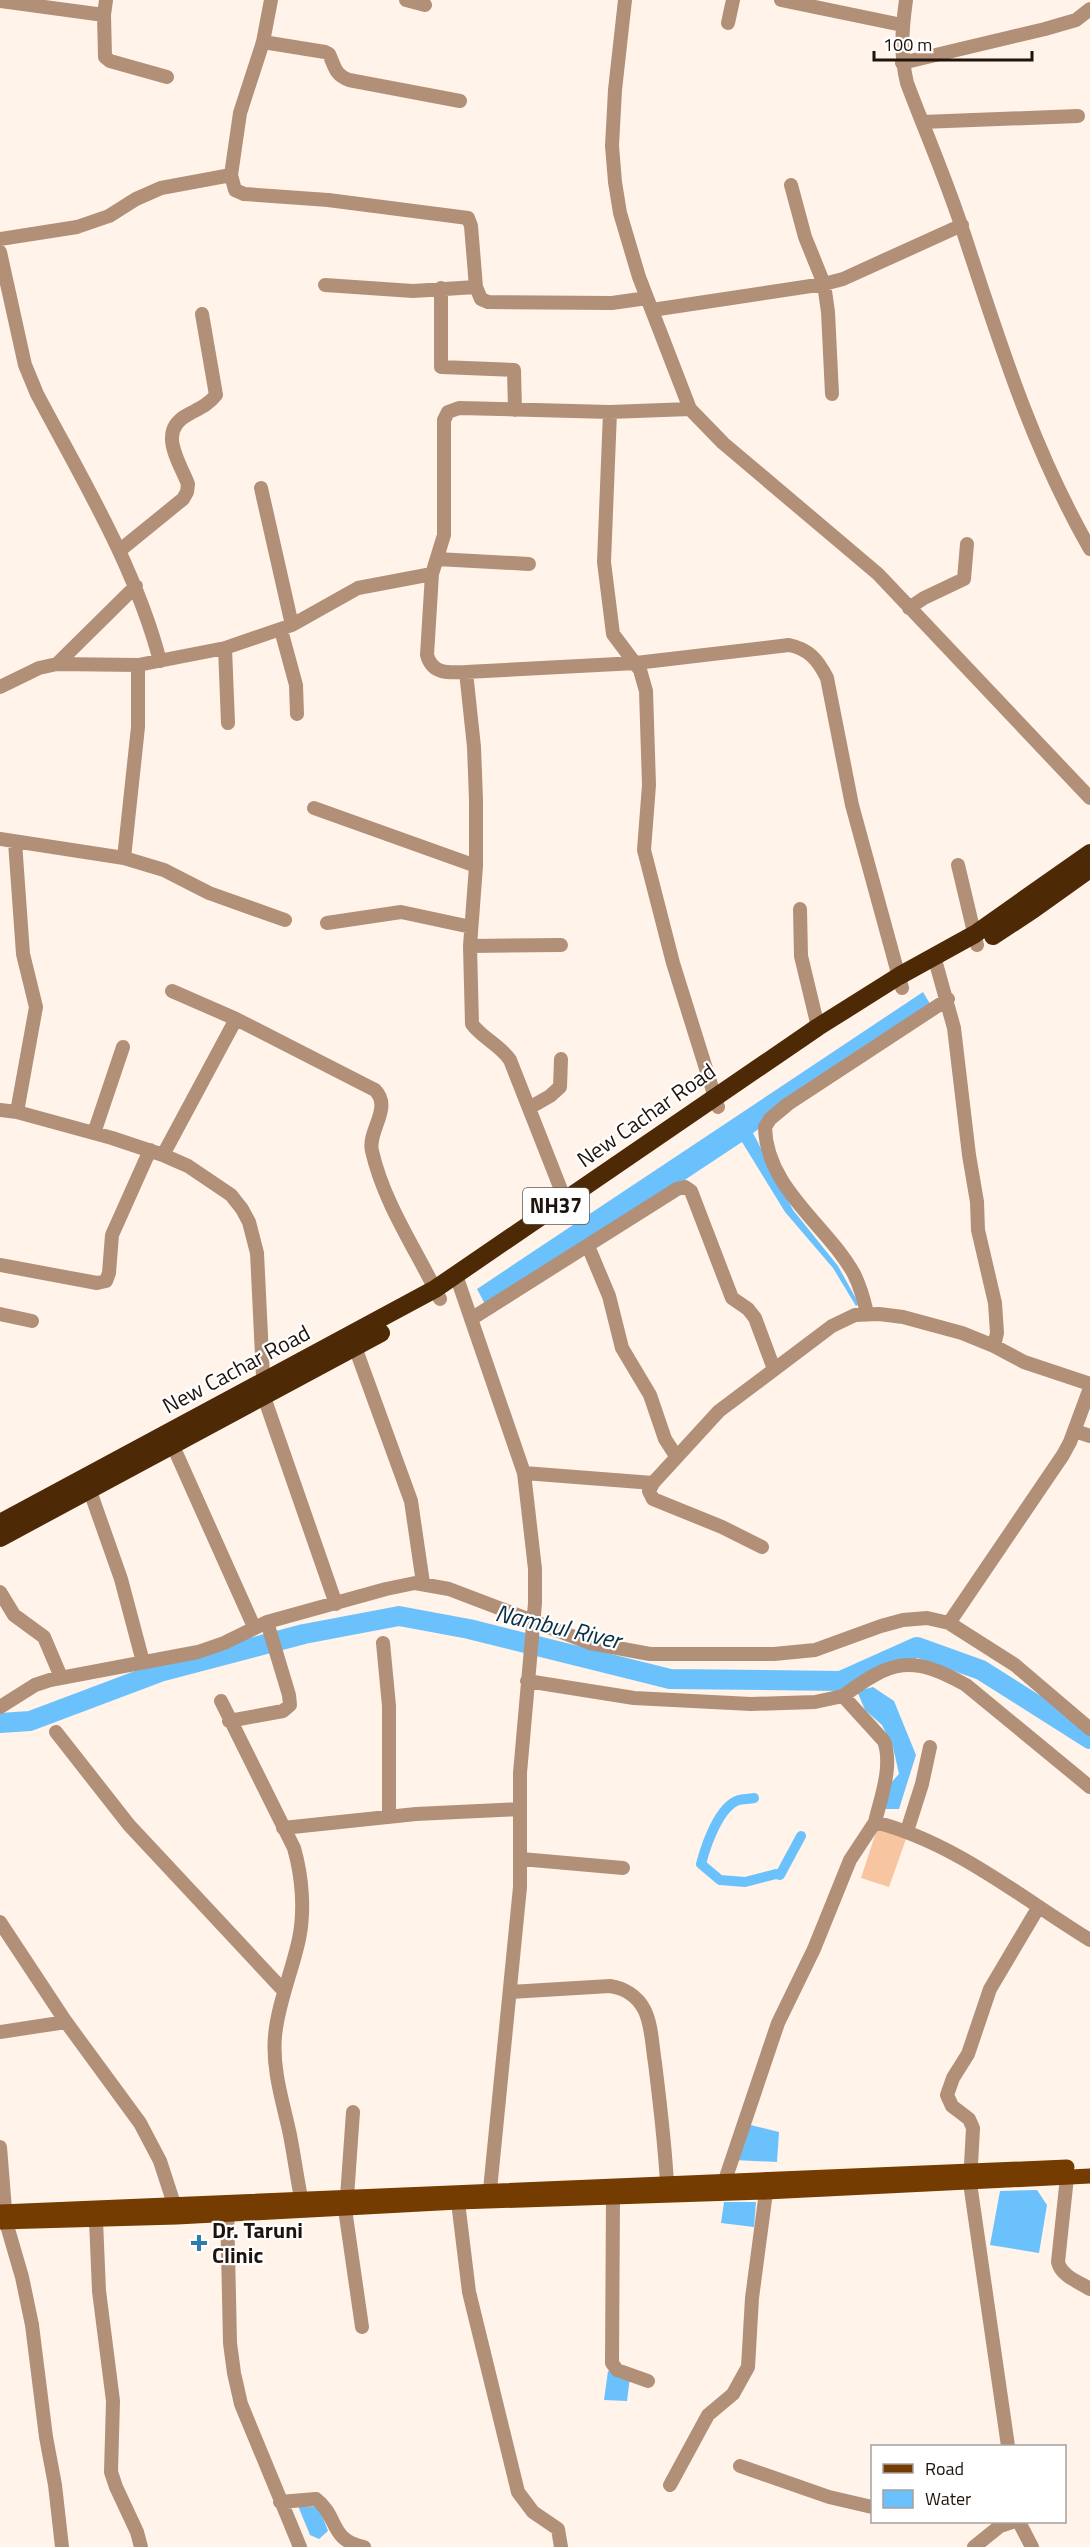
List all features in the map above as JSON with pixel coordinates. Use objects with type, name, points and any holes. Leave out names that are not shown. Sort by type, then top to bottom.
[{"type":"highway","name":"New Cachar Road","points":[[976,940],[1090,853]]},
{"type":"highway","name":"New Cachar Road","points":[[716,1102],[901,982],[1034,909],[1090,869]]},
{"type":"highway","name":"New Cachar Road","points":[[263,1389],[355,1347],[438,1294],[567,1205],[716,1102],[818,1027],[901,982]]},
{"type":"highway","name":"New Cachar Road","points":[[0,1538],[62,1498],[438,1294]]},
{"type":"highway","name":"New Cachar Road","points":[[0,1523],[62,1498],[90,1491],[171,1439]]},
{"type":"main road","points":[[3,2217],[174,2204],[228,2208],[490,2196],[667,2184],[766,2192],[1090,2166]]},
{"type":"main road","points":[[3,2217],[96,2220],[228,2208],[301,2198],[346,2203],[458,2202],[490,2196],[613,2198],[721,2188],[970,2177],[1090,2176]]},
{"type":"street","points":[[0,7],[0,0],[105,15]]},
{"type":"street","points":[[106,0],[105,57],[110,62],[167,76]]},
{"type":"street","points":[[271,0],[263,42],[240,113],[231,176],[236,190],[244,194],[328,200],[468,218],[471,226],[476,287],[481,298],[496,303],[649,304],[824,284],[859,273],[962,225]]},
{"type":"street","points":[[406,0],[425,5]]},
{"type":"street","points":[[625,0],[615,90],[612,146],[615,182],[620,213],[649,304],[690,409],[723,443],[878,574],[1090,798]]},
{"type":"street","points":[[728,23],[733,0]]},
{"type":"street","points":[[781,0],[902,25]]},
{"type":"street","points":[[906,0],[902,25],[902,63],[962,225],[1020,402],[1066,507],[1086,533],[1090,549]]},
{"type":"street","points":[[902,63],[1076,20],[1090,9]]},
{"type":"street","points":[[263,42],[325,52],[329,54],[335,72],[349,80],[459,101]]},
{"type":"street","points":[[922,122],[1078,116]]},
{"type":"street","points":[[0,239],[85,225],[109,216],[136,199],[161,188],[231,176]]},
{"type":"street","points":[[791,185],[805,237],[824,284],[828,312],[832,394]]},
{"type":"street","points":[[0,254],[25,365],[37,394],[136,586],[160,661]]},
{"type":"street","points":[[325,285],[412,291],[476,287]]},
{"type":"street","points":[[441,288],[441,367],[514,370],[514,410]]},
{"type":"street","points":[[119,551],[183,499],[187,492],[188,484],[171,440],[173,426],[178,419],[209,404],[216,395],[202,314]]},
{"type":"street","points":[[690,409],[610,412],[459,408],[448,412],[444,420],[444,536],[432,574],[427,655],[430,664],[436,670],[447,673],[636,663],[789,645],[802,648],[817,659],[827,678],[852,805],[901,982]]},
{"type":"street","points":[[610,412],[604,562],[613,634],[636,663],[646,691],[649,792],[643,835],[644,850],[672,963],[716,1102]]},
{"type":"street","points":[[261,488],[296,685],[297,714]]},
{"type":"street","points":[[909,608],[924,598],[964,579],[967,544]]},
{"type":"street","points":[[437,559],[528,564]]},
{"type":"street","points":[[0,687],[39,668],[57,664],[138,665],[225,648],[286,628],[358,588],[432,574]]},
{"type":"street","points":[[57,664],[136,586]]},
{"type":"street","points":[[225,648],[228,723]]},
{"type":"street","points":[[124,858],[138,727],[138,665]]},
{"type":"street","points":[[466,672],[474,747],[476,866],[470,946],[472,1024],[477,1031],[505,1052],[510,1060],[567,1205]]},
{"type":"street","points":[[314,808],[476,866]]},
{"type":"street","points":[[0,839],[124,858],[164,870],[209,893],[285,920]]},
{"type":"street","points":[[15,842],[23,954],[36,1007],[17,1112]]},
{"type":"street","points":[[958,865],[976,940]]},
{"type":"street","points":[[800,909],[801,956],[818,1027]]},
{"type":"street","points":[[327,923],[401,912],[471,927]]},
{"type":"street","points":[[470,946],[561,945]]},
{"type":"street","points":[[936,961],[948,999],[958,1050],[966,1131],[977,1202],[979,1239],[995,1303],[997,1333],[994,1346]]},
{"type":"street","points":[[172,991],[236,1019],[375,1090],[380,1095],[381,1108],[371,1143],[374,1158],[397,1218],[438,1294]]},
{"type":"street","points":[[867,1313],[854,1274],[783,1180],[771,1157],[765,1127],[770,1119],[788,1104],[948,999]]},
{"type":"street","points":[[164,1155],[236,1019]]},
{"type":"street","points":[[94,1133],[123,1047]]},
{"type":"street","points":[[529,1108],[550,1096],[560,1087],[561,1059]]},
{"type":"street","points":[[0,1110],[17,1112],[94,1133],[164,1155],[188,1166],[231,1195],[249,1222],[256,1253],[263,1389],[336,1604]]},
{"type":"street","points":[[0,1265],[97,1283],[106,1281],[109,1273],[112,1234],[150,1150]]},
{"type":"street","points":[[471,1319],[677,1189],[688,1189],[707,1230],[732,1298],[748,1309],[755,1318],[774,1369]]},
{"type":"street","points":[[588,1246],[609,1296],[622,1348],[650,1395],[665,1438],[676,1456]]},
{"type":"street","points":[[458,1280],[524,1473],[535,1569],[520,1773],[521,1859],[490,2196]]},
{"type":"street","points":[[762,1547],[722,1527],[653,1498],[649,1491],[676,1456],[719,1411],[841,1320],[867,1313],[903,1317],[962,1333],[1024,1362],[1090,1386],[1063,1455],[949,1623]]},
{"type":"street","points":[[0,1314],[33,1321]]},
{"type":"street","points":[[355,1347],[411,1501],[423,1583]]},
{"type":"street","points":[[1074,1431],[1090,1436]]},
{"type":"street","points":[[171,1439],[275,1648],[289,1695],[290,1706],[283,1711],[229,1721]]},
{"type":"street","points":[[524,1473],[653,1483]]},
{"type":"street","points":[[90,1491],[122,1579],[142,1662]]},
{"type":"street","points":[[0,1707],[35,1685],[61,1677],[198,1652],[263,1626],[386,1589],[423,1583],[449,1589],[532,1628],[624,1651],[650,1654],[774,1654],[815,1650],[903,1620],[927,1618],[949,1623],[1015,1665],[1090,1729]]},
{"type":"street","points":[[0,1592],[14,1615],[44,1637],[61,1677]]},
{"type":"street","points":[[383,1643],[389,1706],[389,1817]]},
{"type":"street","points":[[527,1680],[634,1698],[752,1704],[815,1702],[843,1696],[874,1675],[900,1664],[925,1666],[966,1685],[1090,1787]]},
{"type":"street","points":[[721,2188],[778,2023],[814,1949],[850,1860],[875,1822],[884,1787],[887,1748],[884,1741],[843,1696]]},
{"type":"street","points":[[221,1701],[294,1848],[299,1864],[302,1919],[275,2035],[275,2066],[301,2198]]},
{"type":"street","points":[[56,1732],[129,1825],[284,1990]]},
{"type":"street","points":[[907,1831],[922,1784],[930,1747]]},
{"type":"street","points":[[283,1828],[389,1817],[520,1809]]},
{"type":"street","points":[[875,1822],[907,1831],[968,1861],[1090,1940]]},
{"type":"street","points":[[521,1859],[623,1868]]},
{"type":"street","points":[[1008,2445],[970,2177],[972,2123],[951,2106],[947,2095],[953,2078],[968,2054],[990,1989],[1038,1908]]},
{"type":"street","points":[[0,1922],[66,2022],[83,2042],[149,2137],[160,2161],[174,2204]]},
{"type":"street","points":[[510,1992],[610,1986],[621,1988],[640,2002],[645,2011],[651,2035],[665,2137],[667,2184]]},
{"type":"street","points":[[0,2032],[66,2022]]},
{"type":"street","points":[[353,2112],[346,2203],[362,2327]]},
{"type":"street","points":[[0,2147],[3,2217],[22,2277],[32,2325],[62,2547]]},
{"type":"street","points":[[1067,2177],[1058,2262],[1060,2269],[1066,2275],[1090,2289]]},
{"type":"street","points":[[670,2485],[708,2415],[733,2394],[748,2367],[752,2298],[766,2192]]},
{"type":"street","points":[[613,2198],[612,2363],[617,2370],[648,2381]]},
{"type":"street","points":[[458,2202],[471,2301],[518,2492],[533,2512],[558,2529],[561,2547]]},
{"type":"street","points":[[228,2208],[230,2343],[234,2373],[241,2404],[300,2547]]},
{"type":"street","points":[[96,2220],[99,2291],[113,2401],[111,2472],[137,2532],[141,2547]]},
{"type":"street","points":[[740,2466],[829,2497],[871,2506]]},
{"type":"street","points":[[280,2502],[316,2499],[324,2507],[343,2539],[351,2545],[364,2547]]},
{"type":"street","points":[[1020,2523],[1032,2547]]},
{"type":"street","points":[[974,2547],[1006,2524]]},
{"type":"shaded area","points":[[878,1826],[907,1836],[889,1887],[861,1878]]},
{"type":"water","points":[[923,992],[932,1007],[753,1133],[793,1210],[838,1266],[859,1304],[856,1306],[833,1268],[785,1212],[742,1142],[588,1244],[486,1306],[477,1289]]},
{"type":"water","points":[[873,1687],[894,1701],[916,1755],[899,1809],[882,1809],[887,1787],[899,1774],[893,1747],[882,1725],[865,1710],[857,1691]]},
{"type":"water","points":[[742,2123],[779,2132],[777,2162],[734,2160]]},
{"type":"water","points":[[1037,2190],[1047,2205],[1039,2253],[990,2245],[1000,2191]]},
{"type":"water","points":[[724,2202],[756,2202],[754,2227],[721,2223]]},
{"type":"water","points":[[608,2371],[630,2377],[627,2401],[604,2400]]},
{"type":"water","points":[[298,2506],[319,2507],[328,2531],[319,2539],[310,2535]]},
{"type":"waterway","name":"Nambul River","points":[[0,1723],[30,1721],[163,1671],[304,1634],[399,1616],[469,1629],[670,1679],[841,1681],[917,1647],[981,1670],[1090,1739]]},
{"type":"waterway","points":[[754,1798],[739,1800],[732,1804],[725,1810],[714,1827],[701,1864],[720,1880],[745,1882],[780,1875],[801,1836]]},
{"type":"place","name":"Dr. Taruni Clinic","points":[[199,2243]]}]
